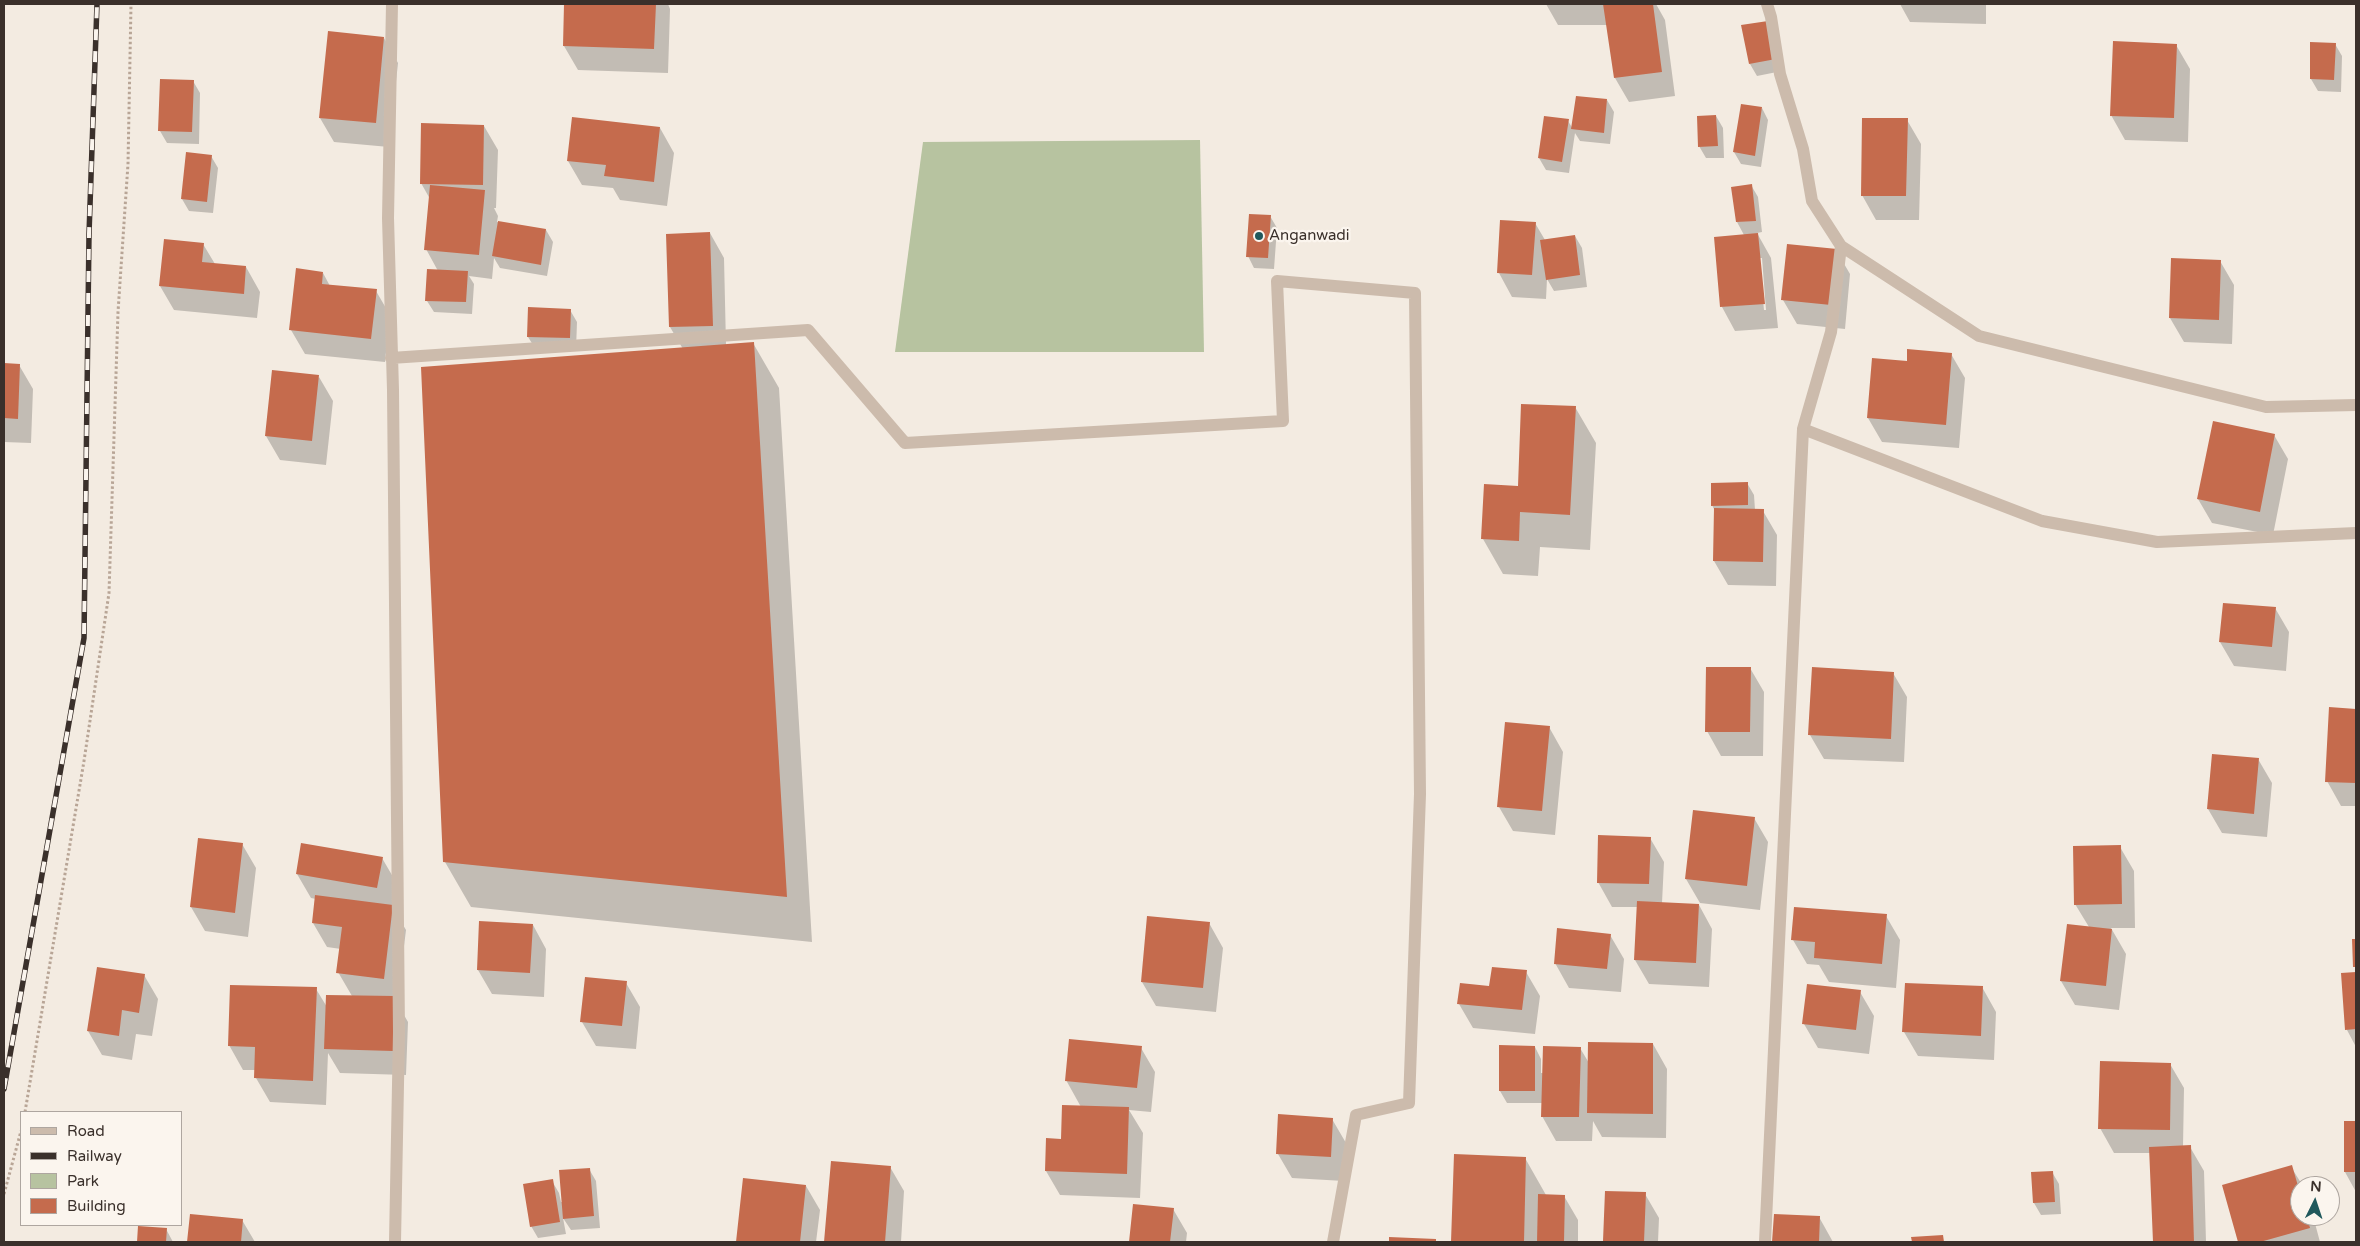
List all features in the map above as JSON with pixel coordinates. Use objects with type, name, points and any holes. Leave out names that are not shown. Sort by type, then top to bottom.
[{"type":"street","points":[[392,4],[388,218],[399,1032],[395,1242]]},
{"type":"street","points":[[1766,4],[1771,17],[1780,74],[1803,149],[1812,201],[1841,246],[1979,336],[2266,407],[2356,405]]},
{"type":"street","points":[[1765,1242],[1802,429],[1831,332],[1841,246]]},
{"type":"street","points":[[391,358],[808,330],[905,443],[1283,421],[1277,281],[1415,294],[1420,794],[1408,1103],[1356,1115],[1333,1242]]},
{"type":"street","points":[[1802,429],[2042,521],[2157,542],[2356,533]]},
{"type":"path","points":[[25,1111],[84,761],[109,592],[118,312],[128,164],[131,4]]},
{"type":"path","points":[[4,1194],[20,1135]]},
{"type":"green space","points":[[1200,140],[1204,352],[895,352],[923,142]]},
{"type":"building","points":[[564,4],[656,4],[654,49],[563,46]]},
{"type":"building","points":[[1603,4],[1653,4],[1662,72],[1614,78]]},
{"type":"building","points":[[1768,21],[1776,59],[1749,64],[1741,25]]},
{"type":"building","points":[[328,31],[384,37],[376,123],[319,118]]},
{"type":"building","points":[[2113,41],[2177,44],[2174,118],[2110,116]]},
{"type":"building","points":[[2310,42],[2336,43],[2334,80],[2310,79]]},
{"type":"building","points":[[160,79],[194,80],[192,132],[158,131]]},
{"type":"building","points":[[1576,96],[1607,99],[1604,133],[1571,129]]},
{"type":"building","points":[[1741,104],[1762,107],[1755,156],[1733,152]]},
{"type":"building","points":[[1716,115],[1718,146],[1698,147],[1697,116]]},
{"type":"building","points":[[1544,116],[1569,119],[1562,162],[1538,158]]},
{"type":"building","points":[[572,117],[660,127],[654,182],[604,176],[606,165],[567,161]]},
{"type":"building","points":[[1862,118],[1908,118],[1906,196],[1861,196]]},
{"type":"building","points":[[421,123],[484,125],[483,185],[420,184]]},
{"type":"building","points":[[186,152],[212,155],[207,202],[181,199]]},
{"type":"building","points":[[1752,184],[1756,221],[1736,222],[1731,187]]},
{"type":"building","points":[[430,185],[485,190],[479,255],[424,250]]},
{"type":"building","name":"Anganwadi","points":[[1249,214],[1271,215],[1268,258],[1246,257]]},
{"type":"building","points":[[1500,220],[1536,222],[1532,275],[1497,273]]},
{"type":"building","points":[[498,221],[546,229],[541,265],[492,256]]},
{"type":"building","points":[[710,232],[713,326],[669,327],[666,234]]},
{"type":"building","points":[[1758,233],[1765,304],[1720,307],[1714,237]]},
{"type":"building","points":[[1575,235],[1580,275],[1546,280],[1540,240]]},
{"type":"building","points":[[164,239],[204,243],[202,262],[246,266],[244,294],[159,286]]},
{"type":"building","points":[[1787,244],[1837,249],[1831,305],[1781,300]]},
{"type":"building","points":[[2171,258],[2221,260],[2219,320],[2169,318]]},
{"type":"building","points":[[296,268],[323,272],[322,284],[377,289],[371,339],[289,330]]},
{"type":"building","points":[[427,269],[468,271],[466,302],[425,301]]},
{"type":"building","points":[[528,307],[571,309],[570,338],[527,337]]},
{"type":"building","points":[[754,342],[787,897],[443,862],[421,367]]},
{"type":"building","points":[[1907,349],[1952,353],[1946,425],[1867,418],[1872,358],[1907,361]]},
{"type":"building","points":[[4,363],[20,364],[18,419],[4,418]]},
{"type":"building","points":[[272,370],[319,375],[312,441],[265,436]]},
{"type":"building","points":[[1521,404],[1576,406],[1570,515],[1520,512],[1519,541],[1481,539],[1484,484],[1518,486]]},
{"type":"building","points":[[2213,421],[2275,434],[2260,512],[2197,499]]},
{"type":"building","points":[[1748,482],[1748,505],[1711,506],[1711,483]]},
{"type":"building","points":[[1714,508],[1764,509],[1763,562],[1713,561]]},
{"type":"building","points":[[2223,603],[2276,607],[2272,647],[2219,642]]},
{"type":"building","points":[[1706,667],[1751,667],[1750,732],[1705,732]]},
{"type":"building","points":[[1812,667],[1894,672],[1891,739],[1808,735]]},
{"type":"building","points":[[2329,707],[2356,709],[2356,783],[2325,782]]},
{"type":"building","points":[[1505,722],[1550,726],[1542,811],[1497,807]]},
{"type":"building","points":[[2212,754],[2259,758],[2254,814],[2207,809]]},
{"type":"building","points":[[1693,810],[1755,817],[1747,886],[1685,879]]},
{"type":"building","points":[[1598,835],[1651,837],[1649,884],[1597,883]]},
{"type":"building","points":[[198,838],[243,843],[235,913],[190,907]]},
{"type":"building","points":[[301,843],[383,857],[377,888],[296,874]]},
{"type":"building","points":[[2121,845],[2122,904],[2074,905],[2073,846]]},
{"type":"building","points":[[315,895],[393,905],[384,979],[336,973],[342,927],[312,923]]},
{"type":"building","points":[[1637,901],[1699,904],[1696,963],[1634,960]]},
{"type":"building","points":[[1794,907],[1887,914],[1882,964],[1814,958],[1815,942],[1791,940]]},
{"type":"building","points":[[1147,916],[1210,922],[1203,988],[1141,982]]},
{"type":"building","points":[[479,921],[533,924],[530,973],[477,970]]},
{"type":"building","points":[[2067,924],[2112,929],[2106,986],[2060,981]]},
{"type":"building","points":[[1557,928],[1611,934],[1607,969],[1554,964]]},
{"type":"building","points":[[2352,939],[2356,939],[2356,967],[2353,967]]},
{"type":"building","points":[[97,967],[145,974],[139,1013],[122,1010],[119,1036],[87,1031]]},
{"type":"building","points":[[1492,967],[1527,970],[1522,1010],[1457,1004],[1460,983],[1489,986]]},
{"type":"building","points":[[2356,972],[2356,1029],[2345,1030],[2341,973]]},
{"type":"building","points":[[585,977],[627,981],[622,1026],[580,1022]]},
{"type":"building","points":[[1905,983],[1983,986],[1981,1036],[1902,1032]]},
{"type":"building","points":[[1807,984],[1861,990],[1856,1030],[1802,1024]]},
{"type":"building","points":[[230,985],[317,987],[313,1081],[254,1078],[255,1047],[228,1046]]},
{"type":"building","points":[[326,995],[395,996],[393,1051],[324,1049]]},
{"type":"building","points":[[1069,1039],[1142,1046],[1137,1088],[1065,1081]]},
{"type":"building","points":[[1588,1042],[1653,1043],[1653,1114],[1587,1113]]},
{"type":"building","points":[[1499,1045],[1535,1046],[1535,1091],[1499,1091]]},
{"type":"building","points":[[1543,1046],[1581,1047],[1579,1117],[1541,1117]]},
{"type":"building","points":[[2100,1061],[2171,1063],[2170,1130],[2098,1129]]},
{"type":"building","points":[[1062,1105],[1129,1107],[1127,1174],[1045,1171],[1046,1138],[1061,1139]]},
{"type":"building","points":[[1278,1114],[1333,1118],[1331,1157],[1276,1154]]},
{"type":"building","points":[[2344,1121],[2356,1121],[2356,1172],[2344,1172]]},
{"type":"building","points":[[2191,1145],[2194,1242],[2153,1242],[2149,1147]]},
{"type":"building","points":[[1454,1154],[1526,1157],[1524,1242],[1451,1242]]},
{"type":"building","points":[[831,1161],[891,1166],[885,1242],[824,1242]]},
{"type":"building","points":[[2292,1165],[2295,1176],[2290,1176],[2290,1226],[2310,1226],[2310,1228],[2260,1242],[2238,1242],[2222,1185]]},
{"type":"building","points":[[590,1168],[594,1216],[563,1219],[559,1170]]},
{"type":"building","points":[[2053,1171],[2055,1202],[2033,1203],[2031,1172]]},
{"type":"building","points":[[743,1178],[806,1185],[800,1242],[736,1242]]},
{"type":"building","points":[[553,1179],[560,1222],[530,1227],[523,1184]]},
{"type":"building","points":[[1605,1191],[1646,1192],[1644,1242],[1603,1241]]},
{"type":"building","points":[[1538,1194],[1565,1195],[1564,1242],[1537,1242]]},
{"type":"building","points":[[1133,1204],[1174,1208],[1170,1242],[1129,1242]]},
{"type":"building","points":[[190,1214],[243,1219],[241,1242],[187,1242]]},
{"type":"building","points":[[1774,1214],[1820,1216],[1819,1242],[1772,1242]]},
{"type":"building","points":[[138,1226],[167,1228],[166,1242],[137,1242]]},
{"type":"building","points":[[1943,1235],[1944,1242],[1912,1242],[1911,1237]]},
{"type":"building","points":[[1389,1237],[1436,1239],[1436,1242],[1389,1242]]},
{"type":"railway","points":[[4,1089],[84,638],[89,234],[97,4]]},
{"type":"place","name":"Anganwadi","points":[[1259,236]]}]
